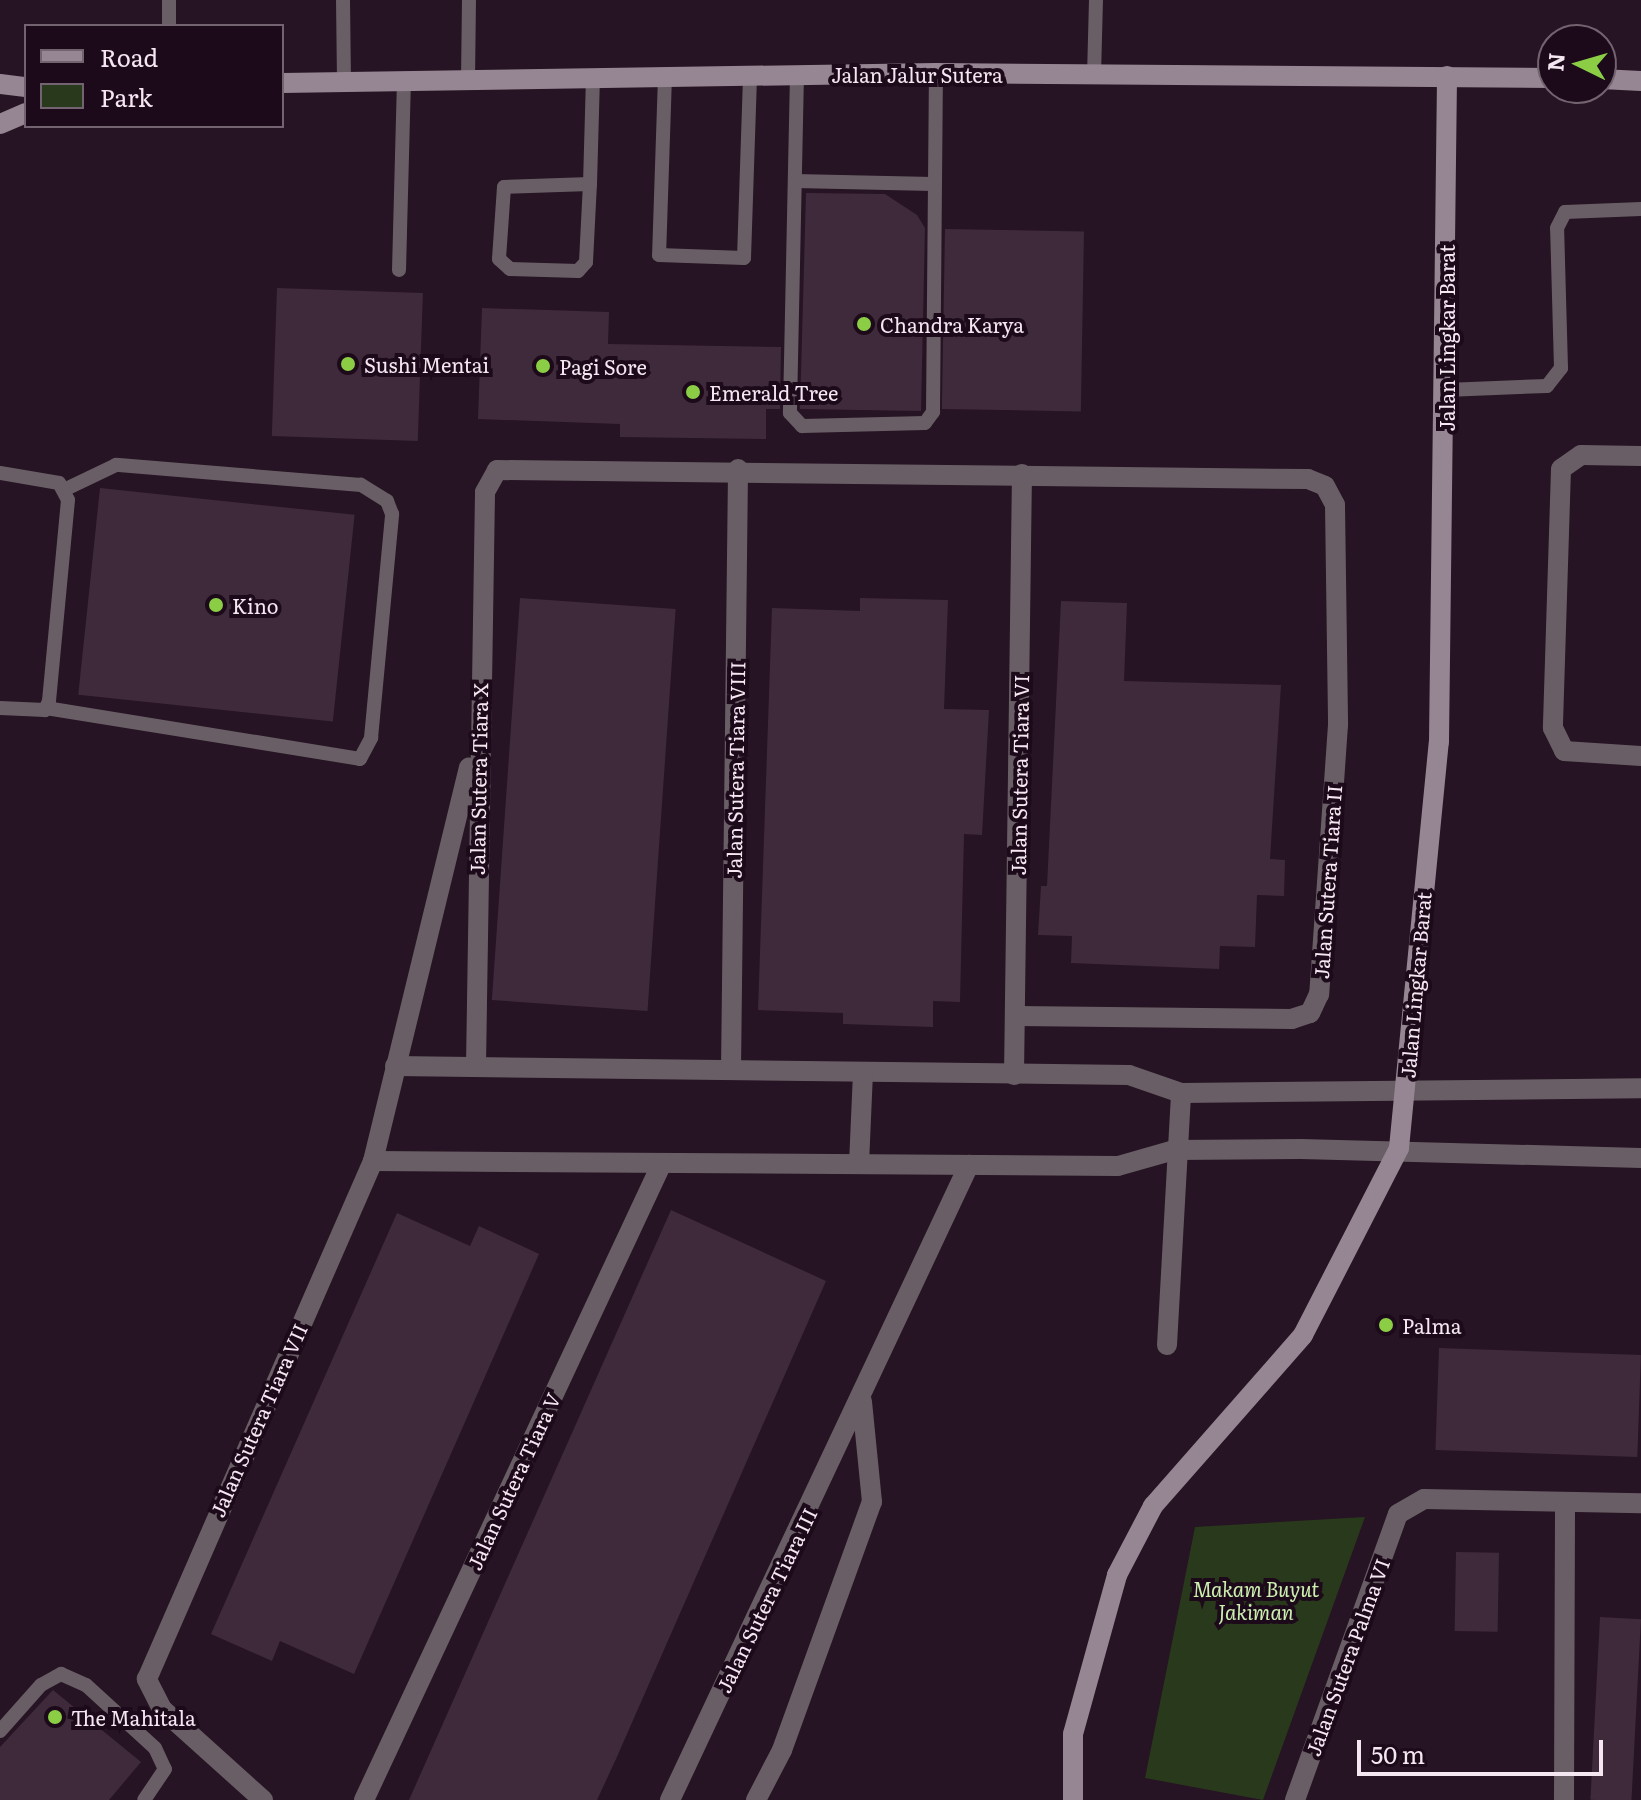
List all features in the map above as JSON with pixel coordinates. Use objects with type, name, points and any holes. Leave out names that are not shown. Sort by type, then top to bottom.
[{"type":"street","name":"Jalan Jalur Sutera","points":[[284,83],[936,73],[1537,78]]},
{"type":"street","name":"Jalan Lingkar Barat","points":[[1073,1800],[1073,1734],[1117,1575],[1153,1506],[1303,1335],[1399,1148],[1439,742],[1446,390],[1447,76]]},
{"type":"street","points":[[1617,80],[1641,81]]},
{"type":"street","points":[[0,84],[24,87]]},
{"type":"street","points":[[0,124],[24,114]]},
{"type":"street","points":[[1641,456],[1581,455],[1568,461],[1557,486],[1553,728],[1564,751],[1641,756]]},
{"type":"street","name":"Jalan Sutera Tiara X","points":[[476,1066],[477,733],[485,492],[497,470],[514,466],[738,469]]},
{"type":"street","points":[[738,469],[1022,474]]},
{"type":"street","name":"Jalan Sutera Tiara VIII","points":[[731,1070],[738,469]]},
{"type":"street","name":"Jalan Sutera Tiara II","points":[[1017,1016],[1292,1019],[1310,1013],[1319,994],[1338,725],[1335,505],[1325,486],[1308,479],[1022,474]]},
{"type":"street","name":"Jalan Sutera Tiara VI","points":[[1014,1075],[1022,474]]},
{"type":"street","name":"Jalan Sutera Tiara VII","points":[[263,1800],[162,1709],[147,1679],[373,1161],[477,733]]},
{"type":"street","points":[[395,1066],[1129,1075],[1181,1093],[1405,1094],[1641,1088]]},
{"type":"street","points":[[859,1164],[863,1073]]},
{"type":"street","points":[[1167,1345],[1174,1150],[1181,1093]]},
{"type":"street","points":[[373,1161],[1118,1166],[1174,1150],[1399,1148],[1490,1156],[1641,1158]]},
{"type":"street","name":"Jalan Sutera Tiara V","points":[[364,1800],[662,1163]]},
{"type":"street","name":"Jalan Sutera Tiara III","points":[[670,1800],[862,1401],[969,1165]]},
{"type":"street","points":[[756,1800],[782,1750],[872,1502],[862,1401]]},
{"type":"street","name":"Jalan Sutera Palma VI","points":[[1295,1800],[1398,1514],[1424,1499],[1565,1502]]},
{"type":"street","points":[[1564,1800],[1565,1502],[1641,1503]]},
{"type":"lane","points":[[169,0],[169,24]]},
{"type":"lane","points":[[343,0],[344,82]]},
{"type":"lane","points":[[468,80],[469,0]]},
{"type":"lane","points":[[1094,76],[1096,0]]},
{"type":"lane","points":[[797,74],[790,413],[802,426],[925,423],[931,417],[936,73]]},
{"type":"lane","points":[[665,76],[659,255],[744,258],[750,74]]},
{"type":"lane","points":[[590,184],[504,187],[499,259],[510,269],[578,271],[586,262],[590,184],[593,76]]},
{"type":"lane","points":[[399,270],[404,81]]},
{"type":"lane","points":[[795,181],[933,184]]},
{"type":"lane","points":[[1446,390],[1547,386],[1561,368],[1557,228],[1565,212],[1641,209]]},
{"type":"lane","points":[[0,708],[46,708],[360,759],[371,738],[392,514],[387,501],[361,485],[116,465],[66,489]]},
{"type":"lane","points":[[0,473],[59,483],[66,489]]},
{"type":"lane","points":[[46,708],[66,489]]},
{"type":"lane","points":[[0,1731],[41,1685],[61,1674],[86,1685],[155,1748],[165,1769],[144,1800]]},
{"type":"green space","name":"Makam Buyut Jakiman","points":[[1365,1517],[1263,1800],[1145,1778],[1195,1527]]},
{"type":"building","name":"Chandra Karya","points":[[806,193],[885,194],[917,215],[925,228],[921,411],[800,409]]},
{"type":"building","points":[[945,229],[1084,231],[1081,411],[942,409]]},
{"type":"building","name":"Sushi Mentai","points":[[277,288],[423,293],[418,441],[272,436]]},
{"type":"building","points":[[482,308],[609,312],[608,344],[781,347],[780,409],[766,409],[766,439],[620,437],[620,424],[478,419]]},
{"type":"building","name":"Kino","points":[[100,488],[355,515],[333,722],[78,695]]},
{"type":"building","points":[[520,598],[676,609],[648,1011],[492,1000]]},
{"type":"building","points":[[860,598],[948,600],[944,709],[989,710],[982,835],[964,834],[960,1002],[933,1001],[933,1027],[843,1024],[843,1013],[758,1010],[772,608],[860,611]]},
{"type":"building","points":[[1061,601],[1127,603],[1124,681],[1281,685],[1270,859],[1285,860],[1284,896],[1257,895],[1255,947],[1220,946],[1219,969],[1071,963],[1072,936],[1038,935],[1041,886],[1047,886]]},
{"type":"building","points":[[671,1210],[826,1281],[616,1759],[597,1800],[409,1800]]},
{"type":"building","points":[[397,1213],[470,1246],[479,1226],[539,1254],[354,1674],[280,1641],[272,1661],[211,1634]]},
{"type":"building","points":[[1439,1348],[1641,1355],[1637,1457],[1435,1450]]},
{"type":"building","points":[[1456,1552],[1499,1553],[1498,1632],[1455,1631]]},
{"type":"building","points":[[1600,1617],[1641,1619],[1631,1800],[1590,1800]]},
{"type":"building","name":"The Mahitala","points":[[53,1690],[141,1762],[109,1800],[0,1800],[0,1747]]},
{"type":"place","name":"Chandra Karya","points":[[864,324]]},
{"type":"place","name":"Sushi Mentai","points":[[348,364]]},
{"type":"place","name":"Pagi Sore","points":[[543,366]]},
{"type":"place","name":"Emerald Tree","points":[[693,392]]},
{"type":"place","name":"Kino","points":[[216,605]]},
{"type":"place","name":"Palma","points":[[1386,1325]]},
{"type":"place","name":"The Mahitala","points":[[55,1717]]}]
